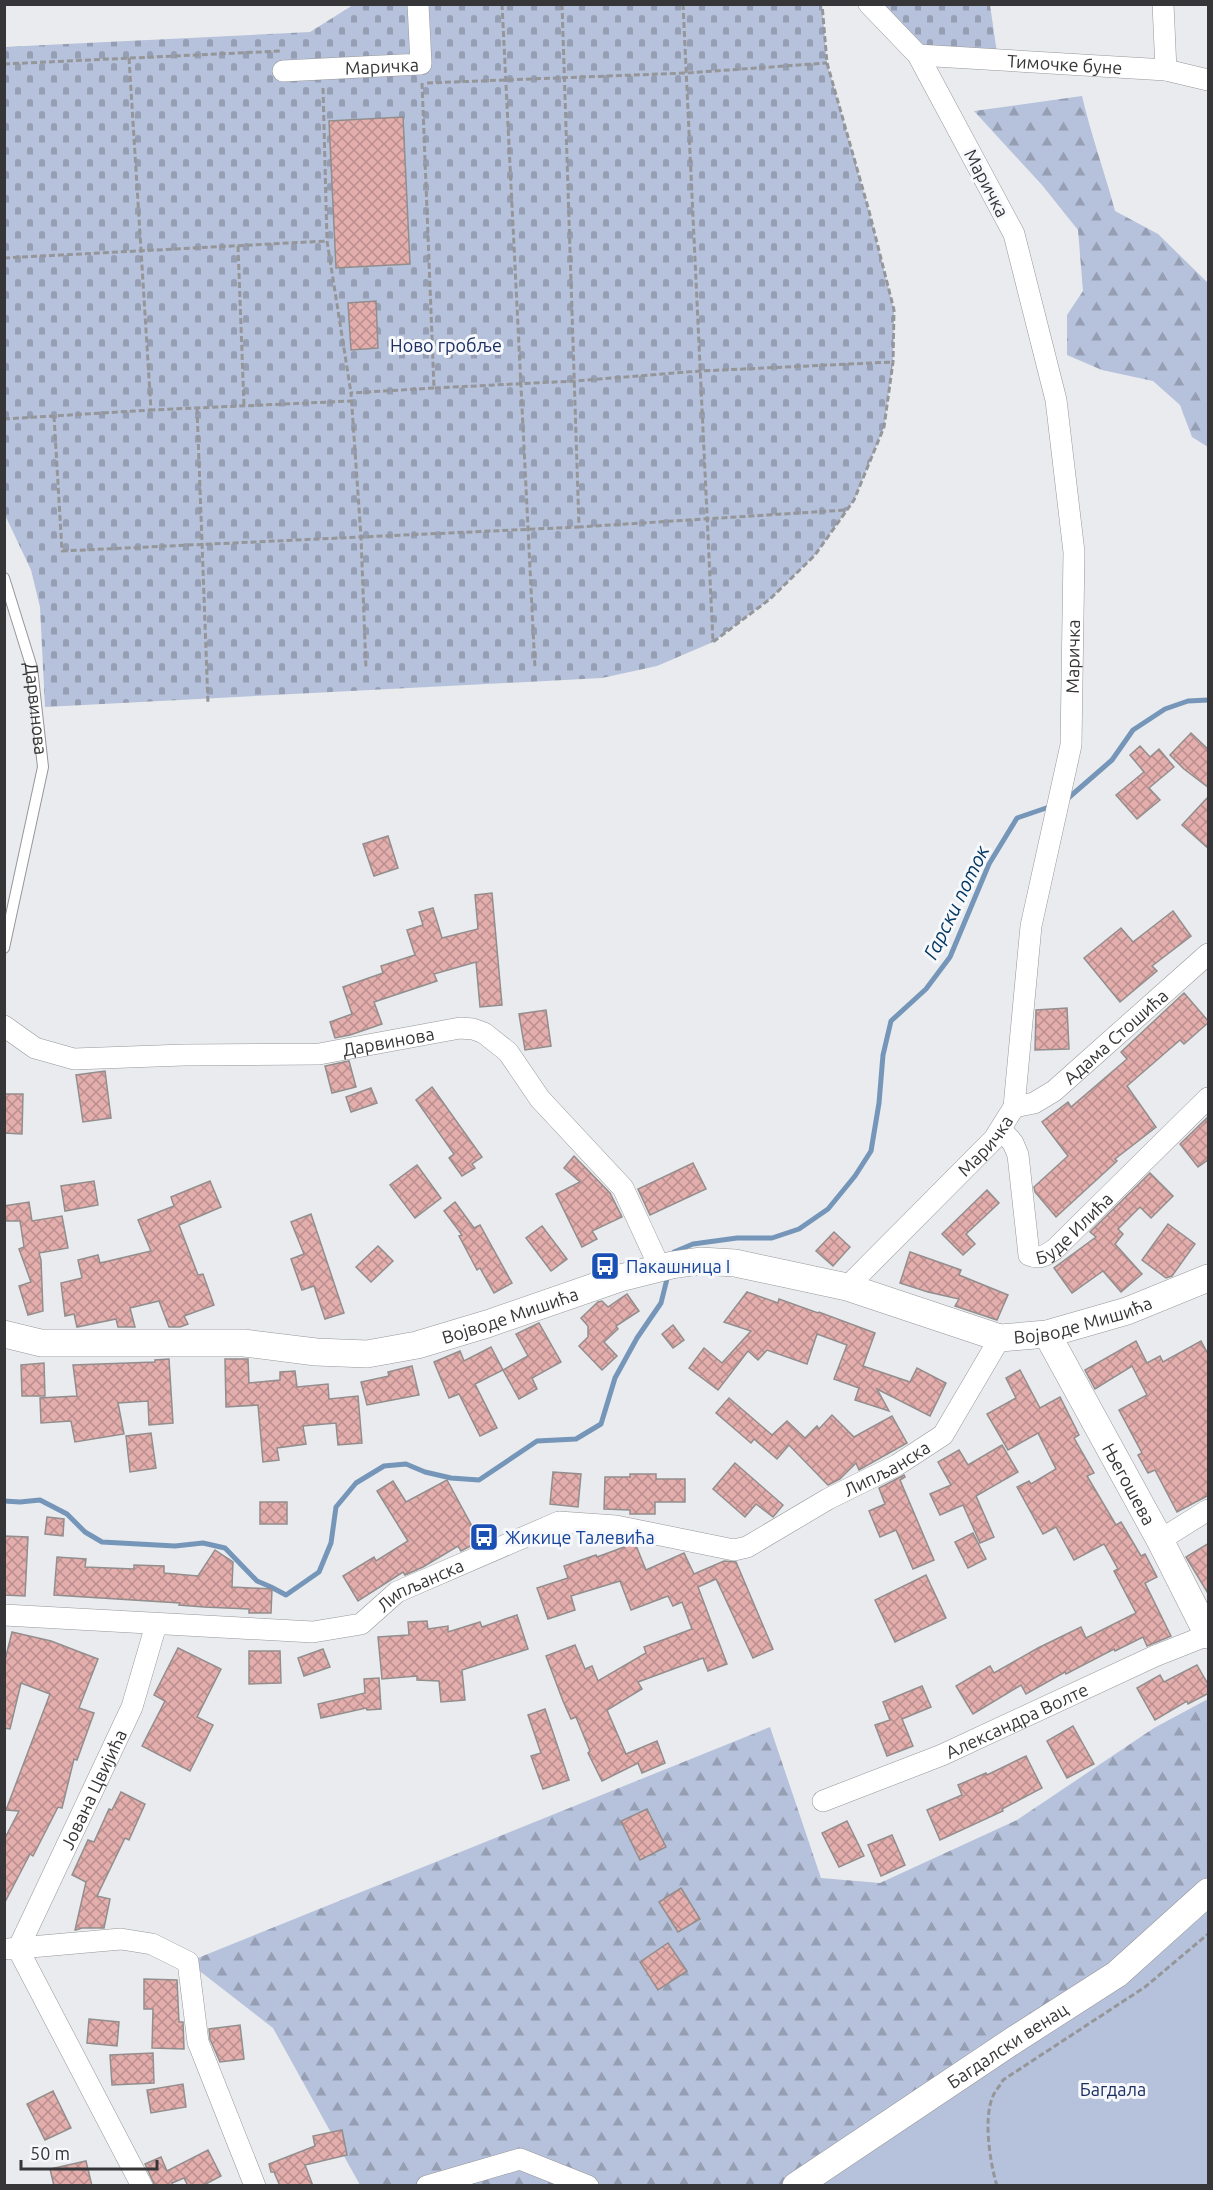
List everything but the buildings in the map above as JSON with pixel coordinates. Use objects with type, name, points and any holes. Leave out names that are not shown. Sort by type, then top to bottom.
[{"type":"street","name":"Маричка","points":[[283,71],[322,69],[422,74],[418,4]]},
{"type":"street","name":"Маричка","points":[[847,1287],[994,1139],[1014,1107],[1031,926],[1071,744],[1074,552],[1056,400],[1014,234],[918,55],[868,4]]},
{"type":"street","points":[[1163,4],[1166,70]]},
{"type":"street","name":"Тимочке буне","points":[[918,55],[1166,70],[1209,80]]},
{"type":"street","name":"Адама Стошића","points":[[1014,1107],[1034,1103],[1054,1091],[1209,954]]},
{"type":"street","name":"Дарвинова","points":[[4,1026],[36,1048],[74,1059],[319,1054],[460,1028],[484,1033],[508,1052],[540,1099],[622,1188],[653,1269]]},
{"type":"street","name":"Буде Илића","points":[[1001,1129],[1013,1143],[1018,1155],[1029,1255],[1036,1258],[1055,1249],[1209,1098]]},
{"type":"street","name":"Војводе Мишића","points":[[4,1334],[41,1342],[244,1343],[316,1352],[367,1354],[417,1345],[653,1269],[700,1261],[735,1263],[847,1287],[1000,1338],[1047,1334],[1127,1311],[1209,1278]]},
{"type":"street","name":"Његошева","points":[[1047,1334],[1160,1540],[1209,1635]]},
{"type":"street","name":"Липљанска","points":[[4,1615],[313,1632],[361,1624],[398,1592],[559,1522],[616,1526],[734,1550],[747,1546],[828,1498],[897,1465],[943,1436],[1000,1338]]},
{"type":"street","points":[[1160,1540],[1209,1510]]},
{"type":"street","name":"Јована Цвијића","points":[[11,1949],[132,1707],[156,1625]]},
{"type":"street","name":"Александра Волте","points":[[823,1801],[942,1755],[1145,1661],[1209,1635]]},
{"type":"street","name":"Багдалски венац","points":[[796,2186],[1014,2040],[1118,1974],[1209,1892]]},
{"type":"street","points":[[142,2186],[11,1949],[122,1939],[152,1944],[188,1962],[198,2042],[255,2186]]},
{"type":"street","points":[[427,2186],[520,2159],[588,2186]]},
{"type":"lane","name":"Дарвинова","points":[[4,578],[32,668],[43,767],[4,948]]},
{"type":"path","points":[[502,4],[535,669]]},
{"type":"path","points":[[562,4],[579,526]]},
{"type":"path","points":[[683,4],[713,642],[770,599],[815,555],[854,500],[884,427],[893,362],[894,310],[827,63],[822,4]]},
{"type":"path","points":[[4,64],[292,50]]},
{"type":"path","points":[[129,58],[151,410]]},
{"type":"path","points":[[434,388],[422,74],[505,80],[686,73],[827,63]]},
{"type":"path","points":[[322,69],[327,241],[352,401],[361,537],[366,669]]},
{"type":"path","points":[[4,258],[327,241]]},
{"type":"path","points":[[238,246],[244,406]]},
{"type":"path","points":[[351,393],[574,381],[700,371],[893,362]]},
{"type":"path","points":[[4,419],[352,401]]},
{"type":"path","points":[[197,408],[208,704]]},
{"type":"path","points":[[54,416],[62,551],[528,529],[847,510]]},
{"type":"path","points":[[998,2186],[989,2144],[989,2119],[992,2097],[1003,2080],[1145,1987],[1209,1934]]},
{"type":"green space","name":"Ново гробље","points":[[353,5],[822,5],[827,63],[894,310],[893,362],[884,427],[854,500],[815,555],[770,599],[713,642],[657,666],[602,678],[45,707],[40,607],[31,570],[5,515],[4,47],[310,32]]},
{"type":"green space","points":[[869,5],[990,5],[998,60],[918,55]]},
{"type":"green space","points":[[1082,96],[1115,211],[1158,234],[1208,283],[1208,447],[1192,437],[1180,405],[1153,381],[1102,370],[1067,355],[1067,315],[1083,291],[1078,230],[1042,185],[974,111]]},
{"type":"green space","points":[[1208,1699],[1208,1892],[1117,1974],[796,2185],[360,2185],[273,2028],[188,1962],[770,1727],[821,1878],[880,1883],[1017,1820],[1154,1728]]},
{"type":"green space","name":"Багдала","points":[[1208,1892],[1208,2185],[796,2186],[899,2118]]},
{"type":"waterway","name":"Гарски поток","points":[[1066,800],[1112,760],[1133,730],[1165,709],[1188,701],[1208,700]]},
{"type":"waterway","name":"Гарски поток","points":[[674,1252],[693,1244],[737,1238],[772,1238],[799,1229],[828,1209],[855,1176],[871,1151],[879,1103],[883,1055],[891,1021],[926,989],[950,957],[989,864],[1017,818],[1052,806]]},
{"type":"waterway","name":"Гарски поток","points":[[4,1501],[40,1500],[67,1514],[85,1532],[102,1542],[175,1546],[203,1543],[225,1548],[257,1581],[286,1595],[319,1572],[331,1543],[336,1507],[356,1483],[384,1466],[406,1464],[425,1472],[451,1478],[479,1480],[537,1441],[576,1439],[601,1424],[615,1378],[637,1338],[661,1303],[668,1275]]},
{"type":"place","name":"Пакашница I","points":[[605,1266]]},
{"type":"place","name":"Жикице Талевића","points":[[484,1537]]}]
